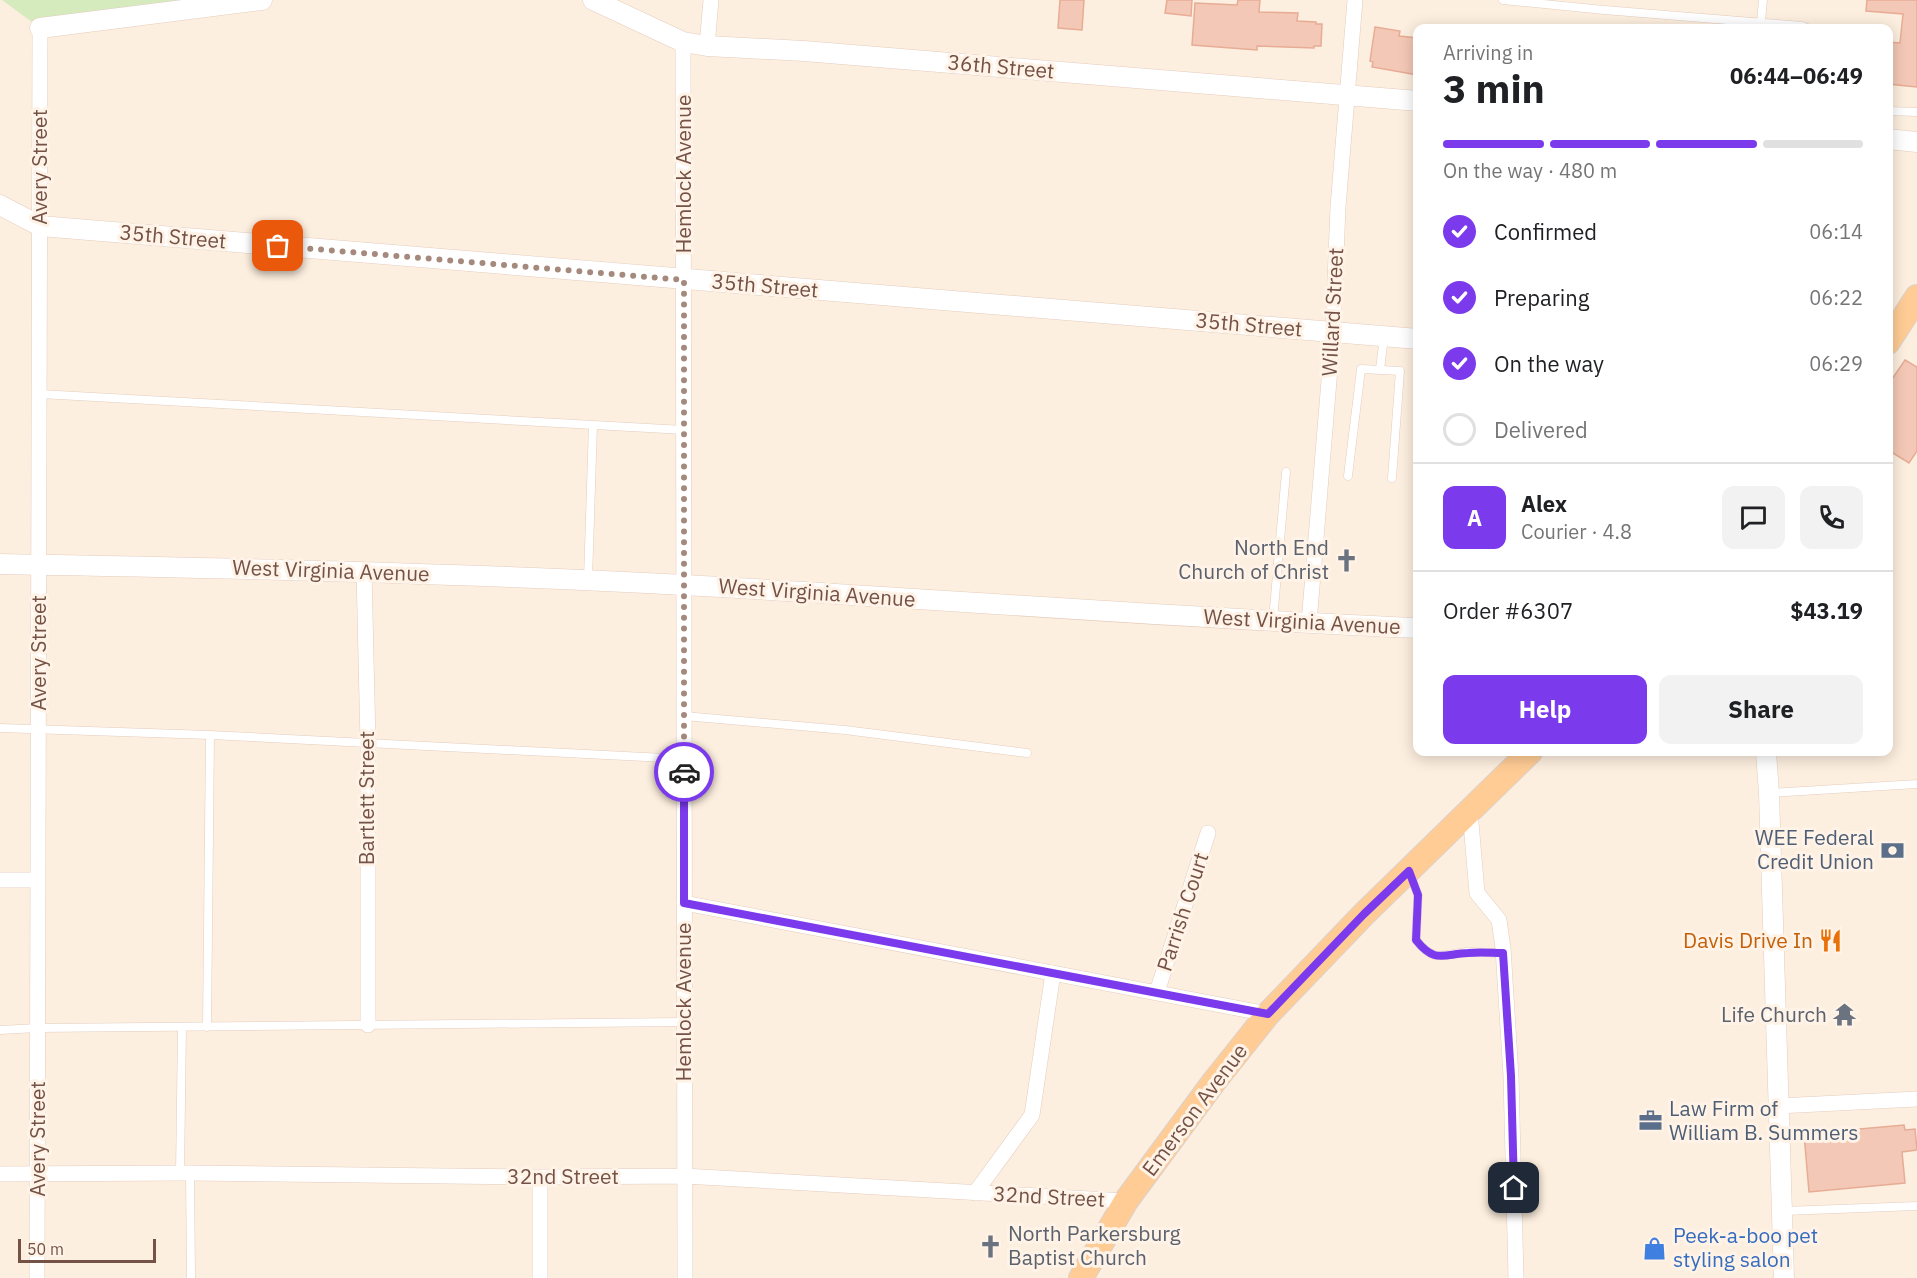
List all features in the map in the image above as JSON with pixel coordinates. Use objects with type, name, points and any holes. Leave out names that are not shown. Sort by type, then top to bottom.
[{"type":"main road","points":[[1893,334],[1917,297]]},
{"type":"main road","name":"Emerson Avenue","points":[[1081,1278],[1126,1201],[1213,1083],[1268,1014],[1364,914],[1526,756]]},
{"type":"street","points":[[40,28],[262,0]]},
{"type":"street","name":"36th Street","points":[[593,0],[683,42],[707,46],[804,51],[1413,101]]},
{"type":"street","points":[[707,46],[711,0]]},
{"type":"street","name":"Willard Street","points":[[1309,623],[1333,332],[1338,207],[1355,0]]},
{"type":"street","name":"Avery Street","points":[[37,1278],[40,28]]},
{"type":"street","name":"Hemlock Avenue","points":[[683,42],[685,1278]]},
{"type":"street","points":[[1893,140],[1917,142]]},
{"type":"street","points":[[0,205],[40,226]]},
{"type":"street","name":"35th Street","points":[[40,226],[1413,339]]},
{"type":"street","name":"West Virginia Avenue","points":[[0,564],[364,571],[684,585],[1273,622],[1413,628]]},
{"type":"street","name":"Bartlett Street","points":[[364,571],[368,743],[368,1025]]},
{"type":"street","points":[[1767,756],[1784,1278]]},
{"type":"street","points":[[1470,812],[1477,893],[1499,920],[1503,953],[1511,1076],[1516,1278]]},
{"type":"street","name":"Parrish Court","points":[[1157,992],[1208,833]]},
{"type":"street","points":[[0,880],[38,880]]},
{"type":"street","points":[[684,903],[1268,1014]]},
{"type":"street","points":[[975,1193],[1032,1115],[1053,973]]},
{"type":"street","points":[[1778,1106],[1917,1099]]},
{"type":"street","name":"32nd Street","points":[[0,1174],[684,1176],[1126,1201]]},
{"type":"street","points":[[540,1177],[540,1278]]},
{"type":"lane","points":[[1503,0],[1782,24]]},
{"type":"lane","points":[[1761,22],[1763,0]]},
{"type":"lane","points":[[1893,111],[1917,112]]},
{"type":"lane","points":[[1380,370],[1384,336]]},
{"type":"lane","points":[[1348,476],[1361,369],[1400,371],[1392,478]]},
{"type":"lane","points":[[40,394],[684,430]]},
{"type":"lane","points":[[588,581],[593,424]]},
{"type":"lane","points":[[1273,622],[1286,472]]},
{"type":"lane","points":[[684,716],[845,730],[1027,753]]},
{"type":"lane","points":[[0,728],[210,735],[684,759]]},
{"type":"lane","points":[[207,1027],[210,735]]},
{"type":"lane","points":[[1769,793],[1917,784]]},
{"type":"lane","points":[[1409,871],[1418,895],[1416,940],[1425,951],[1440,957],[1468,952],[1503,953]]},
{"type":"lane","points":[[0,1030],[684,1022]]},
{"type":"lane","points":[[183,1027],[185,1173],[191,1278]]},
{"type":"lane","points":[[1781,1211],[1917,1206]]},
{"type":"green space","points":[[2,0],[262,0],[40,28]]},
{"type":"building","points":[[1060,0],[1084,0],[1082,30],[1058,28]]},
{"type":"building","points":[[1167,0],[1192,0],[1191,16],[1165,13]]},
{"type":"building","points":[[1238,0],[1260,0],[1259,12],[1298,13],[1297,21],[1322,24],[1321,46],[1314,46],[1314,48],[1257,46],[1257,50],[1192,45],[1195,3],[1237,5]]},
{"type":"building","points":[[1867,0],[1917,0],[1917,87],[1893,85],[1893,42],[1900,43],[1903,14],[1866,11]]},
{"type":"building","points":[[1375,27],[1400,31],[1399,36],[1413,37],[1413,74],[1372,67],[1373,62],[1370,61]]},
{"type":"building","points":[[1905,360],[1917,367],[1917,451],[1909,463],[1893,453],[1893,378]]},
{"type":"building","points":[[1904,1125],[1905,1130],[1915,1129],[1917,1150],[1902,1152],[1905,1183],[1809,1192],[1804,1134]]},
{"type":"way so far","points":[[278,246],[684,280],[684,772]]},
{"type":"place","name":"North End Church of Christ","points":[[1347,560]]},
{"type":"place","name":"WEE Federal Credit Union","points":[[1892,850]]},
{"type":"place","name":"Davis Drive In","points":[[1831,941]]},
{"type":"place","name":"Life Church","points":[[1845,1015]]},
{"type":"place","name":"Law Firm of William B. Summers","points":[[1651,1121]]},
{"type":"place","name":"North Parkersburg Baptist Church","points":[[990,1246]]},
{"type":"place","name":"Peek-a-boo pet styling salon","points":[[1655,1248]]},
{"type":"route","points":[[684,772],[684,903],[1268,1014],[1364,914],[1409,871],[1418,895],[1416,940],[1425,951],[1440,957],[1468,952],[1503,953],[1511,1076],[1514,1188]]}]
